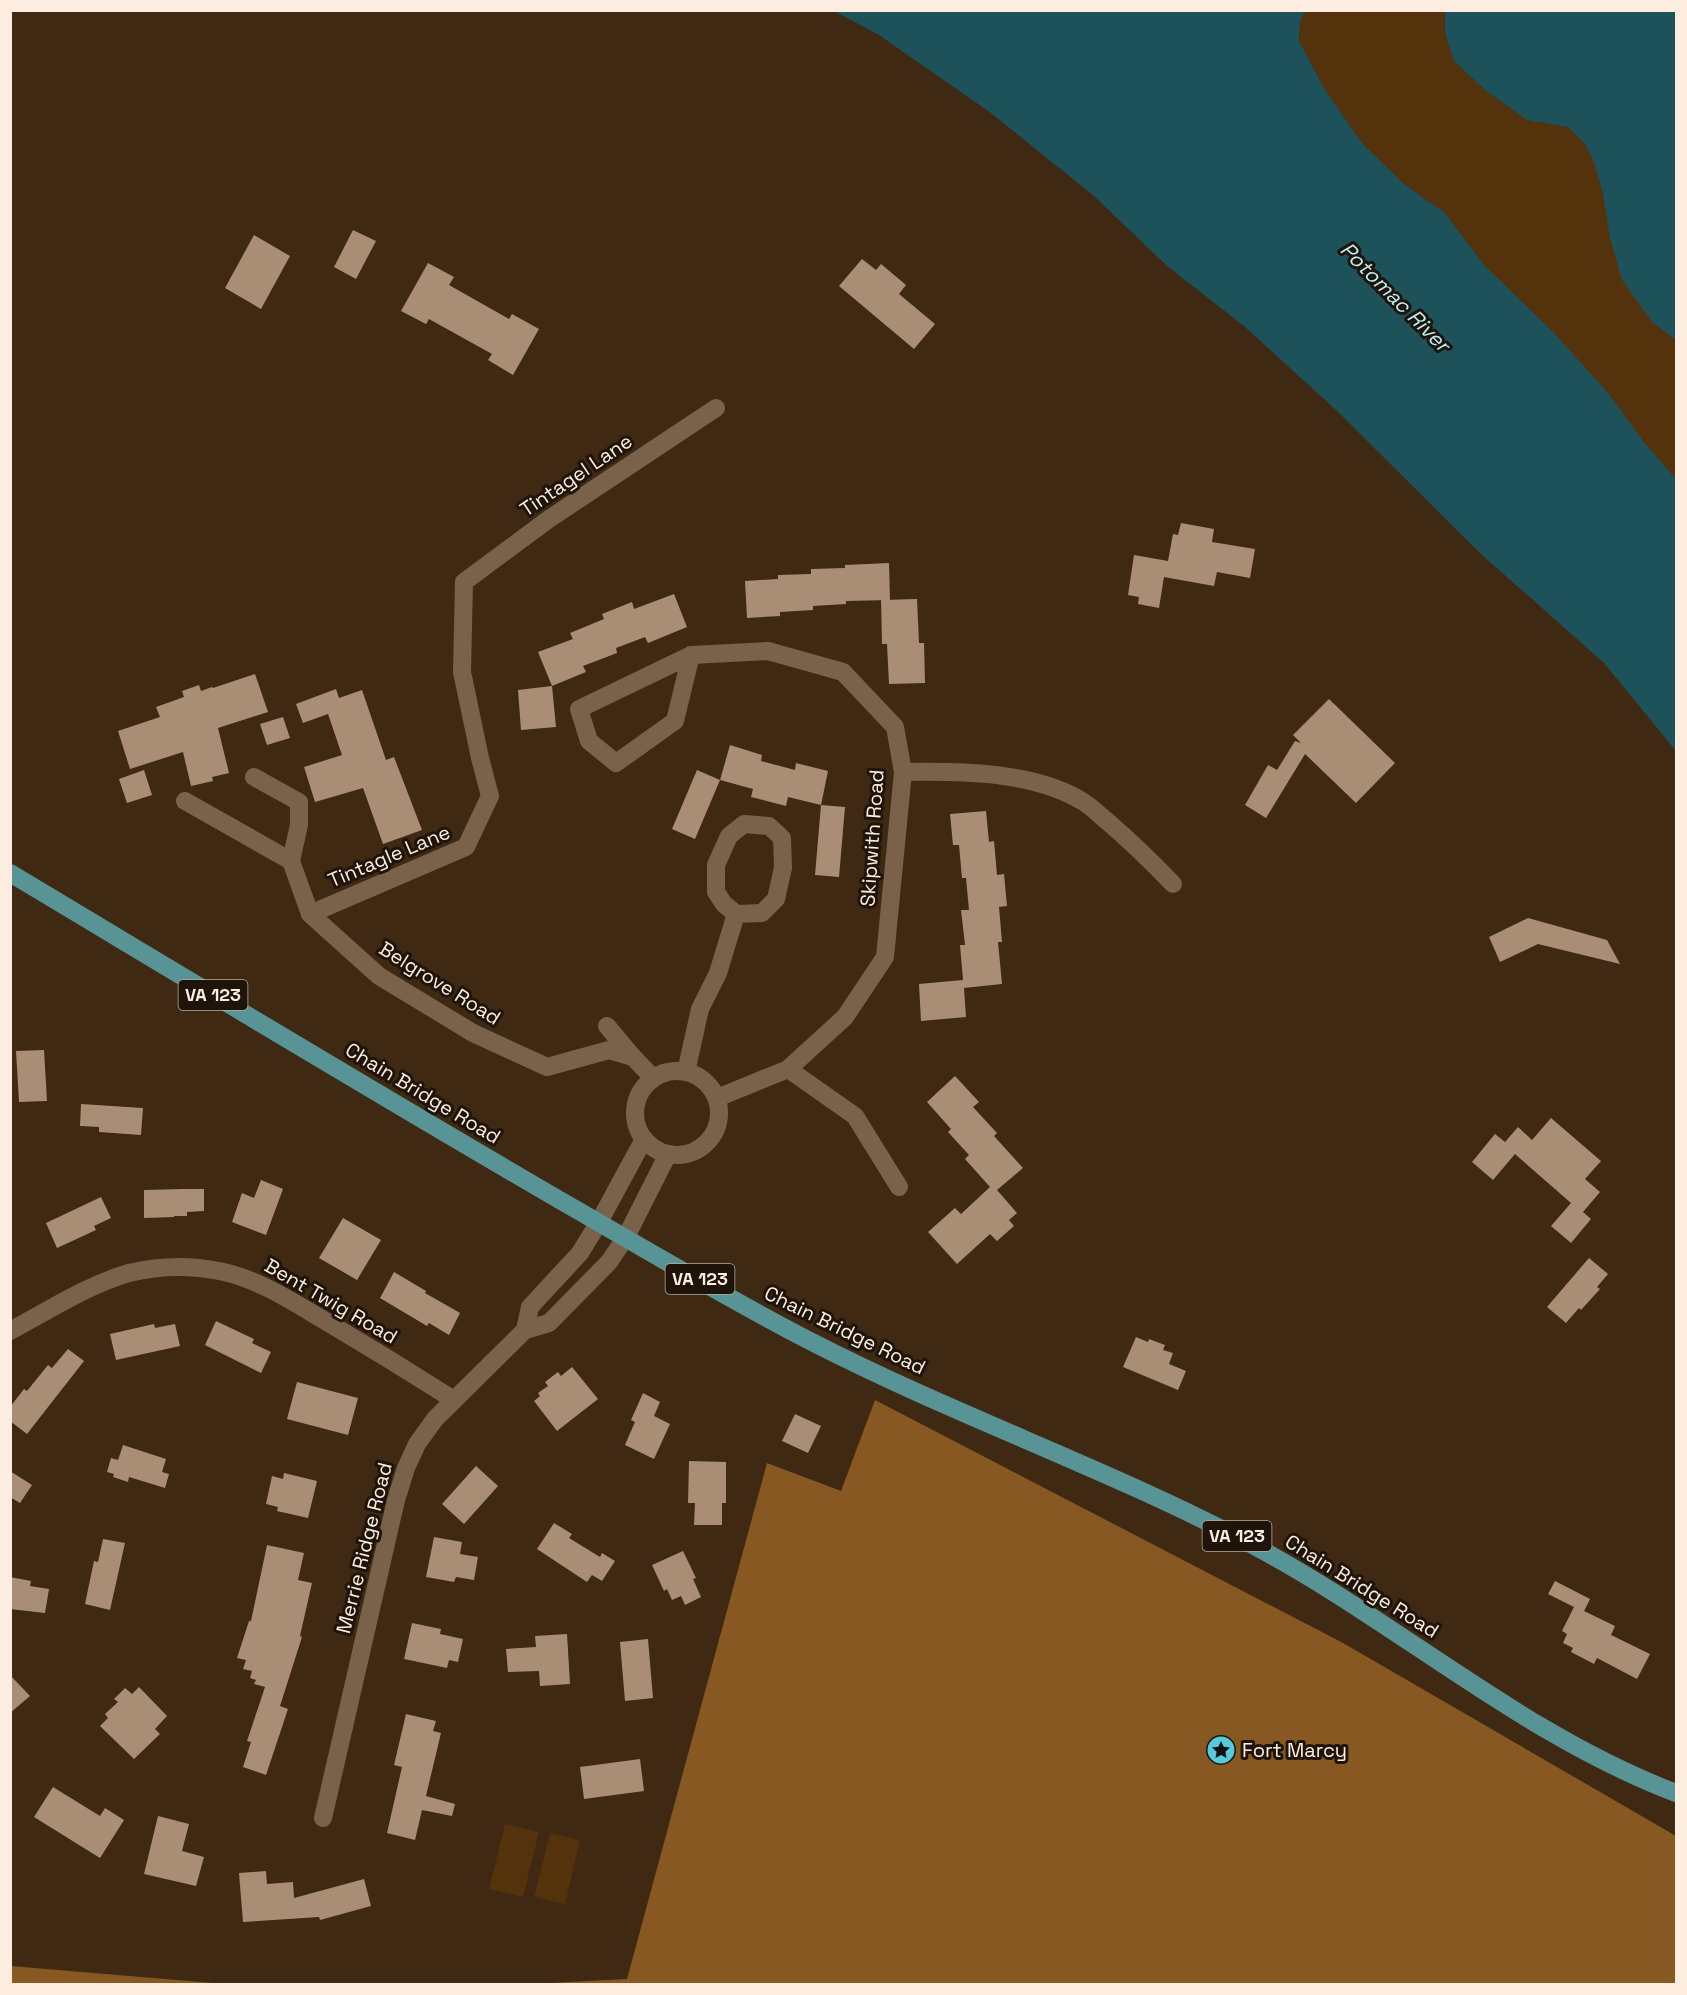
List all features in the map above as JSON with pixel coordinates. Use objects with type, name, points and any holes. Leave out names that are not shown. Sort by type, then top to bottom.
[{"type":"main road","name":"Chain Bridge Road","points":[[10,873],[416,1117],[774,1322],[839,1356],[1177,1507],[1250,1543],[1320,1583],[1546,1730],[1629,1773],[1677,1793]]},
{"type":"street","name":"Tintagel Lane","points":[[464,582],[549,519],[716,408]]},
{"type":"street","name":"Tintagle Lane","points":[[310,914],[466,848],[490,796],[462,672],[464,582]]},
{"type":"street","name":"Skipwith Road","points":[[691,655],[675,721],[616,764],[589,741],[579,709],[691,655],[768,651],[843,672],[895,727],[903,772],[885,957],[845,1017],[789,1069],[717,1098]]},
{"type":"street","points":[[903,772],[951,771],[983,774],[1020,779],[1055,789],[1082,801],[1137,846],[1173,884]]},
{"type":"street","points":[[185,801],[291,861],[299,825],[299,802],[254,777]]},
{"type":"street","points":[[744,824],[769,826],[782,838],[783,868],[776,899],[762,913],[736,914],[724,904],[716,892],[716,865],[729,836],[744,824]]},
{"type":"street","name":"Belgrove Road","points":[[291,861],[310,914],[379,976],[473,1033],[547,1067],[609,1050],[633,1057]]},
{"type":"street","points":[[686,1072],[700,1009],[718,972],[736,914]]},
{"type":"street","points":[[607,1026],[653,1078]]},
{"type":"street","points":[[789,1069],[855,1116],[899,1187]]},
{"type":"street","points":[[677,1070],[686,1072],[701,1078],[711,1087],[717,1098],[719,1112],[717,1126],[710,1139],[700,1148],[686,1154],[668,1154],[652,1147],[644,1139],[636,1120],[637,1100],[643,1087],[653,1078],[664,1072],[677,1070]]},
{"type":"street","name":"Merrie Ridge Road","points":[[525,1330],[530,1307],[580,1252],[644,1139]]},
{"type":"street","name":"Merrie Ridge Road","points":[[323,1818],[370,1610],[406,1468],[423,1436],[453,1400],[525,1330],[549,1323],[609,1262],[626,1237],[668,1154]]},
{"type":"street","name":"Bent Twig Road","points":[[10,1331],[100,1284],[129,1274],[160,1268],[190,1267],[220,1271],[248,1279],[305,1308],[453,1400]]},
{"type":"shaded area","points":[[1305,11],[1445,11],[1445,33],[1454,61],[1486,91],[1527,120],[1569,127],[1585,144],[1594,161],[1603,194],[1653,323],[1676,340],[1676,479],[1485,266],[1444,212],[1405,185],[1361,142],[1324,88],[1299,41],[1300,21]]},
{"type":"shaded area","points":[[875,1400],[1343,1643],[1676,1836],[1676,1984],[530,1984],[627,1979],[767,1463],[841,1491]]},
{"type":"shaded area","points":[[505,1824],[539,1832],[523,1897],[489,1889]]},
{"type":"shaded area","points":[[550,1833],[580,1840],[565,1904],[534,1897]]},
{"type":"shaded area","points":[[11,1966],[224,1984],[11,1984]]},
{"type":"water","name":"Potomac River","points":[[834,11],[1305,11],[1300,21],[1299,41],[1324,88],[1361,142],[1405,185],[1444,212],[1485,266],[1554,333],[1608,393],[1643,441],[1676,479],[1676,751],[1604,663],[1481,554],[1336,410],[1244,326],[1167,266],[1094,196],[991,113],[879,35]]},
{"type":"water","points":[[1445,11],[1676,11],[1676,340],[1653,323],[1622,280],[1610,238],[1603,194],[1594,162],[1585,144],[1568,127],[1527,120],[1486,91],[1454,61],[1445,33]]},
{"type":"building","points":[[353,230],[376,241],[356,279],[334,267]]},
{"type":"building","points":[[254,235],[290,256],[261,309],[225,288]]},
{"type":"building","points":[[862,259],[876,270],[881,264],[906,285],[899,294],[935,324],[914,349],[839,286]]},
{"type":"building","points":[[428,263],[454,277],[449,285],[509,319],[512,314],[539,329],[513,375],[488,360],[492,354],[429,319],[426,324],[401,311]]},
{"type":"building","points":[[1181,523],[1214,529],[1212,542],[1255,549],[1250,578],[1217,572],[1214,586],[1164,577],[1159,608],[1138,604],[1139,597],[1128,595],[1134,555],[1168,561],[1173,534],[1178,535]]},
{"type":"building","points":[[889,563],[890,600],[846,601],[846,604],[813,606],[813,610],[780,612],[780,616],[747,618],[745,581],[778,579],[778,575],[811,574],[811,569]]},
{"type":"building","points":[[674,594],[687,627],[648,643],[645,637],[616,648],[617,653],[583,666],[586,672],[552,686],[538,652],[573,639],[570,633],[604,619],[602,614],[632,602],[634,609]]},
{"type":"building","points":[[917,599],[919,643],[924,643],[925,683],[889,684],[887,644],[882,644],[881,600]]},
{"type":"building","points":[[255,674],[268,712],[218,728],[229,773],[212,777],[213,781],[191,786],[183,752],[130,769],[118,731],[160,717],[156,707],[184,697],[182,691],[199,685],[201,691]]},
{"type":"building","points":[[552,686],[556,727],[521,730],[518,690]]},
{"type":"building","points":[[336,689],[339,698],[362,690],[386,760],[394,757],[422,830],[383,844],[363,788],[315,802],[304,767],[342,755],[328,714],[303,723],[296,704]]},
{"type":"building","points":[[1329,699],[1395,763],[1356,803],[1305,754],[1266,818],[1245,805],[1268,765],[1277,770],[1295,741],[1301,743],[1293,735]]},
{"type":"building","points":[[283,717],[290,738],[267,745],[260,724]]},
{"type":"building","points":[[730,745],[762,755],[761,761],[795,770],[796,763],[828,771],[821,805],[788,797],[786,806],[751,797],[753,789],[720,780]]},
{"type":"building","points":[[144,770],[152,795],[127,803],[119,779]]},
{"type":"building","points":[[697,770],[720,780],[695,839],[672,829]]},
{"type":"building","points":[[821,805],[845,807],[839,877],[815,875]]},
{"type":"building","points":[[986,811],[989,842],[994,841],[997,875],[1004,874],[1007,906],[999,907],[1002,942],[998,942],[1002,984],[964,988],[966,1017],[921,1021],[919,984],[963,980],[960,945],[965,945],[961,910],[969,910],[966,878],[962,878],[959,845],[953,845],[950,814]]},
{"type":"building","points":[[1528,918],[1607,940],[1620,964],[1538,944],[1500,962],[1489,937]]},
{"type":"building","points":[[44,1050],[47,1101],[19,1102],[16,1051]]},
{"type":"building","points":[[955,1076],[979,1102],[973,1107],[997,1133],[994,1136],[1023,1168],[997,1190],[1017,1213],[1009,1220],[1014,1226],[997,1241],[990,1234],[957,1264],[928,1232],[955,1208],[961,1214],[990,1187],[965,1159],[969,1155],[948,1132],[951,1129],[927,1102]]},
{"type":"building","points":[[81,1104],[143,1108],[141,1135],[99,1132],[99,1127],[80,1126]]},
{"type":"building","points":[[1551,1118],[1601,1161],[1585,1179],[1600,1192],[1583,1212],[1591,1219],[1571,1243],[1551,1226],[1571,1203],[1515,1154],[1493,1180],[1472,1162],[1495,1134],[1505,1142],[1518,1127],[1532,1140]]},
{"type":"building","points":[[261,1180],[283,1189],[266,1235],[232,1222],[242,1193],[254,1198]]},
{"type":"building","points":[[204,1189],[204,1211],[187,1212],[187,1216],[144,1218],[144,1190]]},
{"type":"building","points":[[101,1197],[111,1218],[94,1226],[96,1230],[57,1248],[46,1223]]},
{"type":"building","points":[[343,1218],[381,1240],[357,1280],[319,1258]]},
{"type":"building","points":[[1589,1258],[1608,1274],[1597,1287],[1600,1289],[1566,1323],[1547,1307]]},
{"type":"building","points":[[394,1272],[460,1313],[449,1335],[429,1323],[427,1326],[380,1298]]},
{"type":"building","points":[[216,1321],[254,1339],[252,1343],[271,1352],[261,1373],[205,1345]]},
{"type":"building","points":[[154,1324],[155,1328],[175,1324],[180,1346],[116,1360],[110,1334]]},
{"type":"building","points":[[1136,1337],[1165,1345],[1163,1350],[1173,1353],[1169,1364],[1186,1371],[1178,1390],[1123,1367]]},
{"type":"building","points":[[68,1349],[84,1361],[27,1434],[10,1421],[10,1407],[24,1389],[27,1391],[48,1365],[52,1368]]},
{"type":"building","points":[[572,1367],[598,1399],[557,1431],[534,1401],[540,1396],[538,1393],[548,1386],[545,1382],[558,1372],[561,1376]]},
{"type":"building","points":[[297,1382],[358,1398],[348,1435],[287,1419]]},
{"type":"building","points":[[643,1393],[660,1402],[654,1416],[670,1424],[654,1459],[625,1445],[635,1422],[631,1420]]},
{"type":"building","points":[[795,1414],[821,1426],[808,1453],[782,1441]]},
{"type":"building","points":[[123,1445],[166,1459],[162,1472],[169,1474],[165,1488],[129,1477],[128,1482],[113,1477],[114,1474],[107,1472],[111,1458],[118,1460]]},
{"type":"building","points":[[689,1461],[726,1462],[726,1503],[722,1503],[722,1525],[694,1525],[695,1503],[688,1503]]},
{"type":"building","points":[[476,1466],[498,1486],[464,1524],[442,1504]]},
{"type":"building","points":[[10,1471],[32,1485],[20,1503],[10,1497]]},
{"type":"building","points":[[284,1473],[317,1481],[308,1518],[277,1511],[278,1507],[266,1504],[272,1476],[283,1479]]},
{"type":"building","points":[[554,1523],[572,1534],[569,1538],[600,1557],[602,1553],[615,1561],[602,1581],[592,1575],[587,1582],[537,1549]]},
{"type":"building","points":[[434,1537],[462,1542],[460,1554],[478,1557],[474,1580],[456,1577],[454,1582],[426,1577]]},
{"type":"building","points":[[103,1539],[125,1543],[110,1610],[85,1604],[94,1561],[98,1562]]},
{"type":"building","points":[[267,1545],[304,1553],[298,1580],[312,1583],[300,1636],[302,1637],[280,1706],[288,1709],[266,1775],[243,1767],[251,1742],[247,1741],[265,1687],[254,1684],[256,1680],[250,1678],[252,1671],[243,1669],[246,1660],[237,1658],[249,1621],[251,1621]]},
{"type":"building","points":[[683,1551],[696,1578],[693,1579],[701,1597],[685,1605],[681,1596],[672,1600],[667,1589],[664,1591],[652,1565]]},
{"type":"building","points":[[10,1577],[31,1581],[30,1586],[49,1589],[45,1613],[10,1609]]},
{"type":"building","points":[[1555,1581],[1590,1599],[1584,1611],[1615,1626],[1611,1635],[1650,1654],[1637,1679],[1597,1658],[1594,1664],[1571,1652],[1573,1648],[1563,1643],[1567,1634],[1562,1631],[1574,1607],[1548,1594]]},
{"type":"building","points":[[412,1623],[441,1629],[440,1634],[463,1639],[458,1662],[449,1660],[447,1668],[404,1659]]},
{"type":"building","points":[[567,1634],[570,1684],[540,1686],[539,1671],[508,1672],[506,1649],[536,1647],[535,1636]]},
{"type":"building","points":[[648,1639],[653,1698],[625,1701],[620,1642]]},
{"type":"building","points":[[10,1675],[30,1696],[10,1713]]},
{"type":"building","points":[[139,1687],[167,1716],[155,1729],[160,1734],[134,1759],[100,1726],[108,1718],[105,1714],[118,1702],[114,1699],[125,1688],[132,1694]]},
{"type":"building","points":[[406,1714],[436,1721],[433,1731],[441,1733],[426,1796],[455,1804],[452,1816],[422,1810],[415,1840],[387,1833],[402,1767],[394,1765]]},
{"type":"building","points":[[640,1759],[644,1791],[584,1799],[580,1767]]},
{"type":"building","points":[[53,1787],[100,1816],[105,1808],[124,1820],[100,1858],[34,1817]]},
{"type":"building","points":[[158,1816],[189,1824],[182,1851],[204,1857],[196,1886],[144,1874]]},
{"type":"building","points":[[266,1871],[267,1884],[293,1882],[294,1898],[364,1879],[371,1906],[320,1920],[319,1917],[243,1922],[239,1873]]},
{"type":"place","name":"Fort Marcy","points":[[1221,1750]]}]
